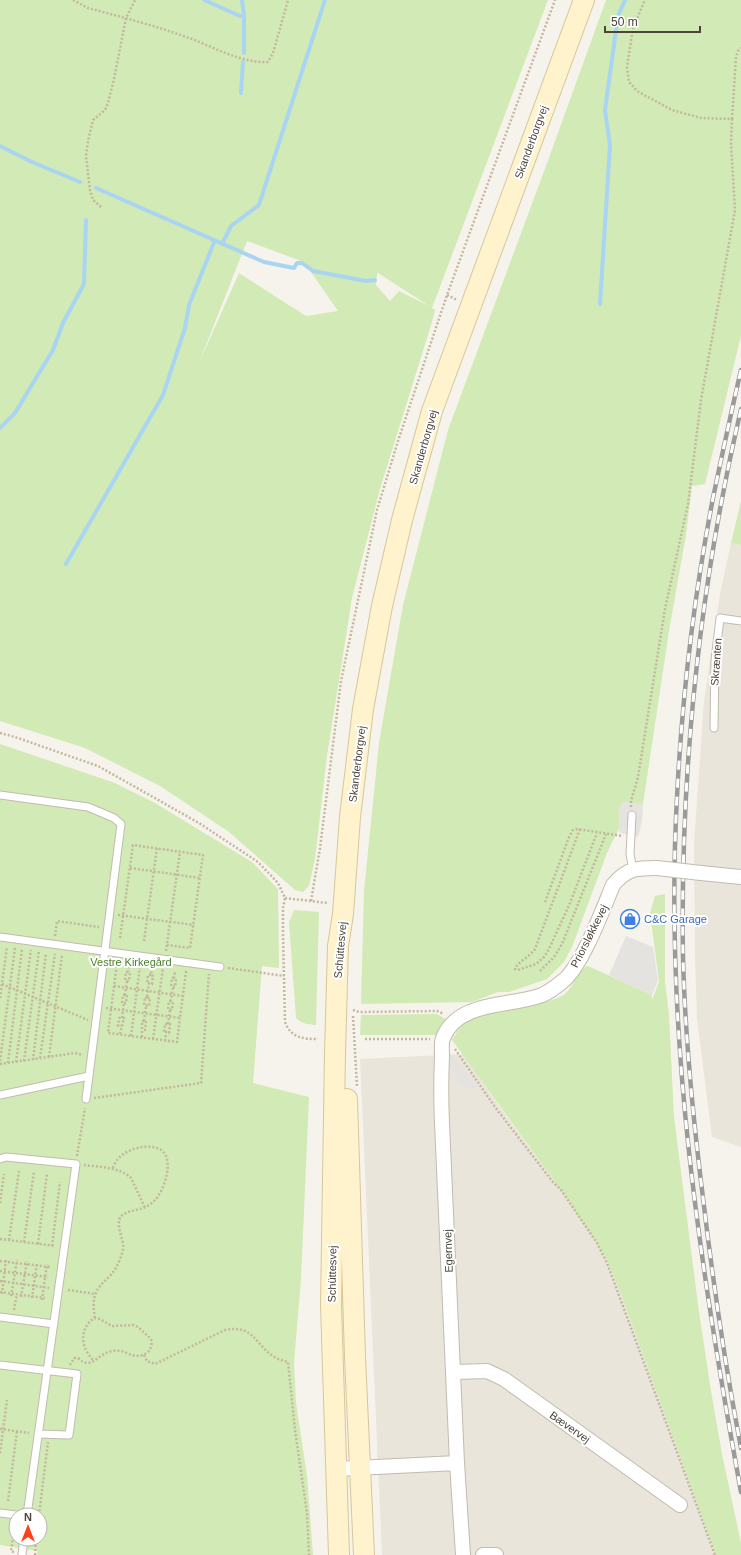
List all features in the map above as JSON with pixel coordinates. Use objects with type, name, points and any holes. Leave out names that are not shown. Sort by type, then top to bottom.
[{"type":"main road","name":"Skanderborgvej","points":[[338,909],[363,709],[382,606],[402,520],[432,411],[584,0]]},
{"type":"main road","name":"Schüttesvej","points":[[338,909],[345,943],[345,1019],[354,1341],[364,1555]]},
{"type":"main road","name":"Schüttesvej","points":[[338,909],[331,1290],[339,1555]]},
{"type":"street","name":"Priorsløkkevej","points":[[443,1039],[458,1019],[476,1009],[544,995],[564,980],[579,961],[613,885],[620,876],[638,868],[657,868],[741,877]]},
{"type":"street","name":"Egernvej","points":[[443,1039],[441,1088],[457,1463],[463,1555]]},
{"type":"street","name":"Bævervej","points":[[454,1372],[487,1371],[504,1379],[680,1505]]},
{"type":"street","points":[[336,1469],[457,1463]]},
{"type":"street","points":[[483,1555],[496,1555]]},
{"type":"lane","name":"Skrænten","points":[[714,728],[714,660],[720,618],[741,621]]},
{"type":"lane","points":[[0,795],[88,807],[114,818],[121,824],[86,1099]]},
{"type":"lane","points":[[632,815],[630,854],[633,870]]},
{"type":"lane","points":[[0,937],[223,967]]},
{"type":"lane","points":[[0,1096],[89,1076]]},
{"type":"lane","points":[[0,1159],[6,1157],[76,1164],[28,1507]]},
{"type":"lane","points":[[0,1317],[54,1324]]},
{"type":"lane","points":[[0,1365],[77,1374],[69,1435],[38,1434]]},
{"type":"path","points":[[73,0],[88,8],[126,18],[189,38],[238,57],[259,62],[268,62],[273,53],[288,0]]},
{"type":"path","points":[[101,208],[93,200],[90,190],[86,156],[93,120],[105,110],[108,102],[126,18],[135,0]]},
{"type":"path","points":[[645,0],[633,28],[627,68],[629,82],[637,91],[672,110],[702,118],[732,119]]},
{"type":"path","points":[[632,815],[631,801],[638,777],[665,609],[688,504],[701,400],[735,210],[731,144],[736,57],[741,48]]},
{"type":"path","points":[[0,733],[15,736],[98,766],[199,823],[258,862],[278,883],[285,898],[283,908],[284,976],[285,1022],[287,1028],[291,1034],[297,1037],[318,1039]]},
{"type":"path","points":[[546,902],[571,833],[574,830],[580,829],[597,833],[611,833],[630,838]]},
{"type":"path","points":[[580,829],[535,949],[530,956],[516,965],[515,969],[518,970],[536,964],[544,957],[568,909],[597,833]]},
{"type":"path","points":[[540,971],[554,957],[562,944],[606,834]]},
{"type":"path","points":[[120,938],[133,845],[204,855],[190,948],[167,945]]},
{"type":"path","points":[[144,941],[157,848]]},
{"type":"path","points":[[153,1039],[180,852]]},
{"type":"path","points":[[130,868],[200,878]]},
{"type":"path","points":[[285,898],[338,909]]},
{"type":"path","points":[[110,914],[194,925]]},
{"type":"path","points":[[54,944],[57,921],[108,928]]},
{"type":"path","points":[[0,998],[8,938]]},
{"type":"path","points":[[0,1061],[15,948]]},
{"type":"path","points":[[8,1063],[23,949]]},
{"type":"path","points":[[16,1062],[31,950]]},
{"type":"path","points":[[24,1061],[39,952]]},
{"type":"path","points":[[32,1060],[46,952]]},
{"type":"path","points":[[40,1058],[55,954]]},
{"type":"path","points":[[49,1057],[62,955]]},
{"type":"path","points":[[117,963],[163,969],[186,972],[177,1042],[108,1033],[117,963]]},
{"type":"path","points":[[120,1034],[121,1026],[118,1026],[119,1018],[122,1018],[124,1003],[126,1003],[127,995],[125,995],[127,980],[129,981],[130,973],[128,972],[129,965]]},
{"type":"path","points":[[131,1036],[140,966]]},
{"type":"path","points":[[86,1099],[201,1083],[210,966]]},
{"type":"path","points":[[223,967],[284,976]]},
{"type":"path","points":[[142,1037],[142,1021],[144,1021],[146,1006],[149,1006],[150,998],[147,998],[149,983],[152,984],[152,968]]},
{"type":"path","points":[[165,1041],[166,1032],[164,1032],[166,1024],[168,1024],[170,1009],[172,1010],[173,1002],[171,1001],[173,986],[175,987],[175,971]]},
{"type":"path","points":[[2,984],[96,1024]]},
{"type":"path","points":[[114,986],[183,996]]},
{"type":"path","points":[[98,1007],[180,1018]]},
{"type":"path","points":[[353,1010],[359,1012],[437,1011],[458,1019]]},
{"type":"path","points":[[365,1039],[443,1039],[451,1043],[495,1106],[552,1181],[561,1190],[596,1242],[616,1284],[714,1555]]},
{"type":"path","points":[[0,1064],[75,1054],[92,1056]]},
{"type":"path","points":[[78,1146],[84,1112]]},
{"type":"path","points":[[95,1318],[93,1304],[98,1286],[115,1270],[120,1259],[123,1244],[118,1228],[120,1216],[128,1212],[138,1211],[145,1208],[155,1200],[162,1189],[168,1167],[165,1154],[161,1150],[151,1147],[144,1147],[134,1149],[120,1157],[112,1169]]},
{"type":"path","points":[[76,1164],[112,1169],[128,1174],[145,1208]]},
{"type":"path","points":[[9,1240],[19,1171]]},
{"type":"path","points":[[24,1242],[34,1172]]},
{"type":"path","points":[[0,1203],[4,1174]]},
{"type":"path","points":[[38,1244],[47,1174]]},
{"type":"path","points":[[52,1246],[60,1182]]},
{"type":"path","points":[[0,1239],[64,1247]]},
{"type":"path","points":[[0,1261],[6,1260],[16,1261],[48,1266],[43,1299],[1,1292],[6,1260]]},
{"type":"path","points":[[11,1294],[16,1261]]},
{"type":"path","points":[[22,1296],[26,1263]]},
{"type":"path","points":[[32,1297],[37,1264]]},
{"type":"path","points":[[0,1271],[47,1277]]},
{"type":"path","points":[[2,1281],[96,1294]]},
{"type":"path","points":[[14,1309],[17,1294]]},
{"type":"path","points":[[66,1373],[72,1358],[78,1358],[84,1363],[88,1364],[94,1361],[108,1352],[116,1351],[133,1355],[144,1355],[149,1352],[152,1344],[148,1335],[142,1329],[133,1326],[112,1326],[100,1319],[95,1318],[91,1320],[86,1327],[83,1338],[85,1349],[94,1361]]},
{"type":"path","points":[[144,1355],[147,1361],[155,1364],[225,1330],[235,1328],[243,1329],[276,1358],[288,1362],[306,1513],[308,1555]]},
{"type":"path","points":[[0,1453],[7,1400]]},
{"type":"path","points":[[2,1429],[38,1434]]},
{"type":"path","points":[[8,1501],[17,1431]]},
{"type":"shaded area","points":[[731,543],[741,545],[741,1147],[712,1137],[697,1019],[695,958],[694,843],[704,702],[720,594]]},
{"type":"shaded area","points":[[621,803],[643,804],[642,821],[638,837],[620,833],[618,830],[620,826],[619,812]]},
{"type":"shaded area","points":[[626,936],[653,947],[658,981],[652,995],[609,975]]},
{"type":"shaded area","points":[[447,1054],[452,1054],[477,1086],[474,1089],[464,1089],[447,1063]]},
{"type":"shaded area","points":[[463,1054],[505,1114],[561,1189],[604,1254],[622,1297],[716,1555],[382,1555],[360,1059]]},
{"type":"green space","points":[[0,0],[548,0],[432,308],[435,310],[432,322],[380,489],[352,598],[327,756],[315,859],[309,886],[303,892],[295,890],[229,832],[160,786],[85,748],[0,721]],"holes":[[[247,241],[304,262],[338,311],[306,316],[239,273],[199,363]],[[378,273],[429,306],[399,291],[390,301],[376,285]]]},
{"type":"green space","points":[[606,0],[741,0],[741,336],[705,484],[692,486],[686,535],[669,631],[643,804],[625,802],[619,812],[620,826],[607,853],[572,947],[564,962],[547,979],[509,992],[498,992],[472,1002],[361,1004],[364,891],[379,743],[403,605],[448,430]]},
{"type":"green space","points":[[741,501],[741,545],[731,543]]},
{"type":"green space","name":"Vestre Kirkegård","points":[[0,744],[115,783],[155,803],[252,862],[278,889],[279,968],[262,966],[253,1083],[309,1097],[301,1279],[294,1363],[296,1403],[307,1476],[313,1555],[37,1555],[37,1551],[12,1547],[48,1547],[48,1507],[8,1507],[8,1546],[0,1545]]},
{"type":"green space","points":[[665,894],[665,981],[669,1015],[674,1117],[699,1312],[711,1391],[722,1454],[741,1543],[741,1555],[716,1555],[622,1297],[604,1254],[561,1190],[452,1040],[464,1023],[480,1015],[502,1009],[549,1001],[560,997],[568,990],[581,971],[588,966],[652,995],[652,1000],[659,982],[650,913],[655,896]]},
{"type":"green space","points":[[294,910],[319,912],[316,1025],[303,1023],[296,1018],[289,922]]},
{"type":"green space","points":[[437,1014],[447,1020],[439,1035],[360,1035],[361,1015]]},
{"type":"waterway","points":[[204,0],[240,16],[244,16]]},
{"type":"waterway","points":[[242,0],[244,16],[244,53]]},
{"type":"waterway","points":[[222,244],[231,226],[259,205],[325,0]]},
{"type":"waterway","points":[[600,304],[610,145],[605,110],[618,16],[625,0]]},
{"type":"waterway","points":[[241,93],[243,62]]},
{"type":"waterway","points":[[0,146],[32,162],[80,182]]},
{"type":"waterway","points":[[96,188],[264,262],[294,268],[297,263],[302,263],[313,271],[366,281],[375,280]]},
{"type":"waterway","points":[[0,428],[15,413],[53,350],[63,323],[84,284],[86,220]]},
{"type":"waterway","points":[[66,564],[163,395],[185,328],[189,305],[215,240]]},
{"type":"railway","points":[[741,370],[706,535],[690,647],[679,759],[674,884],[680,1059],[688,1146],[711,1320],[741,1492]]},
{"type":"railway","points":[[741,409],[726,477],[703,613],[689,750],[683,888],[684,987],[699,1168],[715,1292],[741,1448]]},
{"type":"place","name":"C&C Garage","points":[[630,919]]}]
